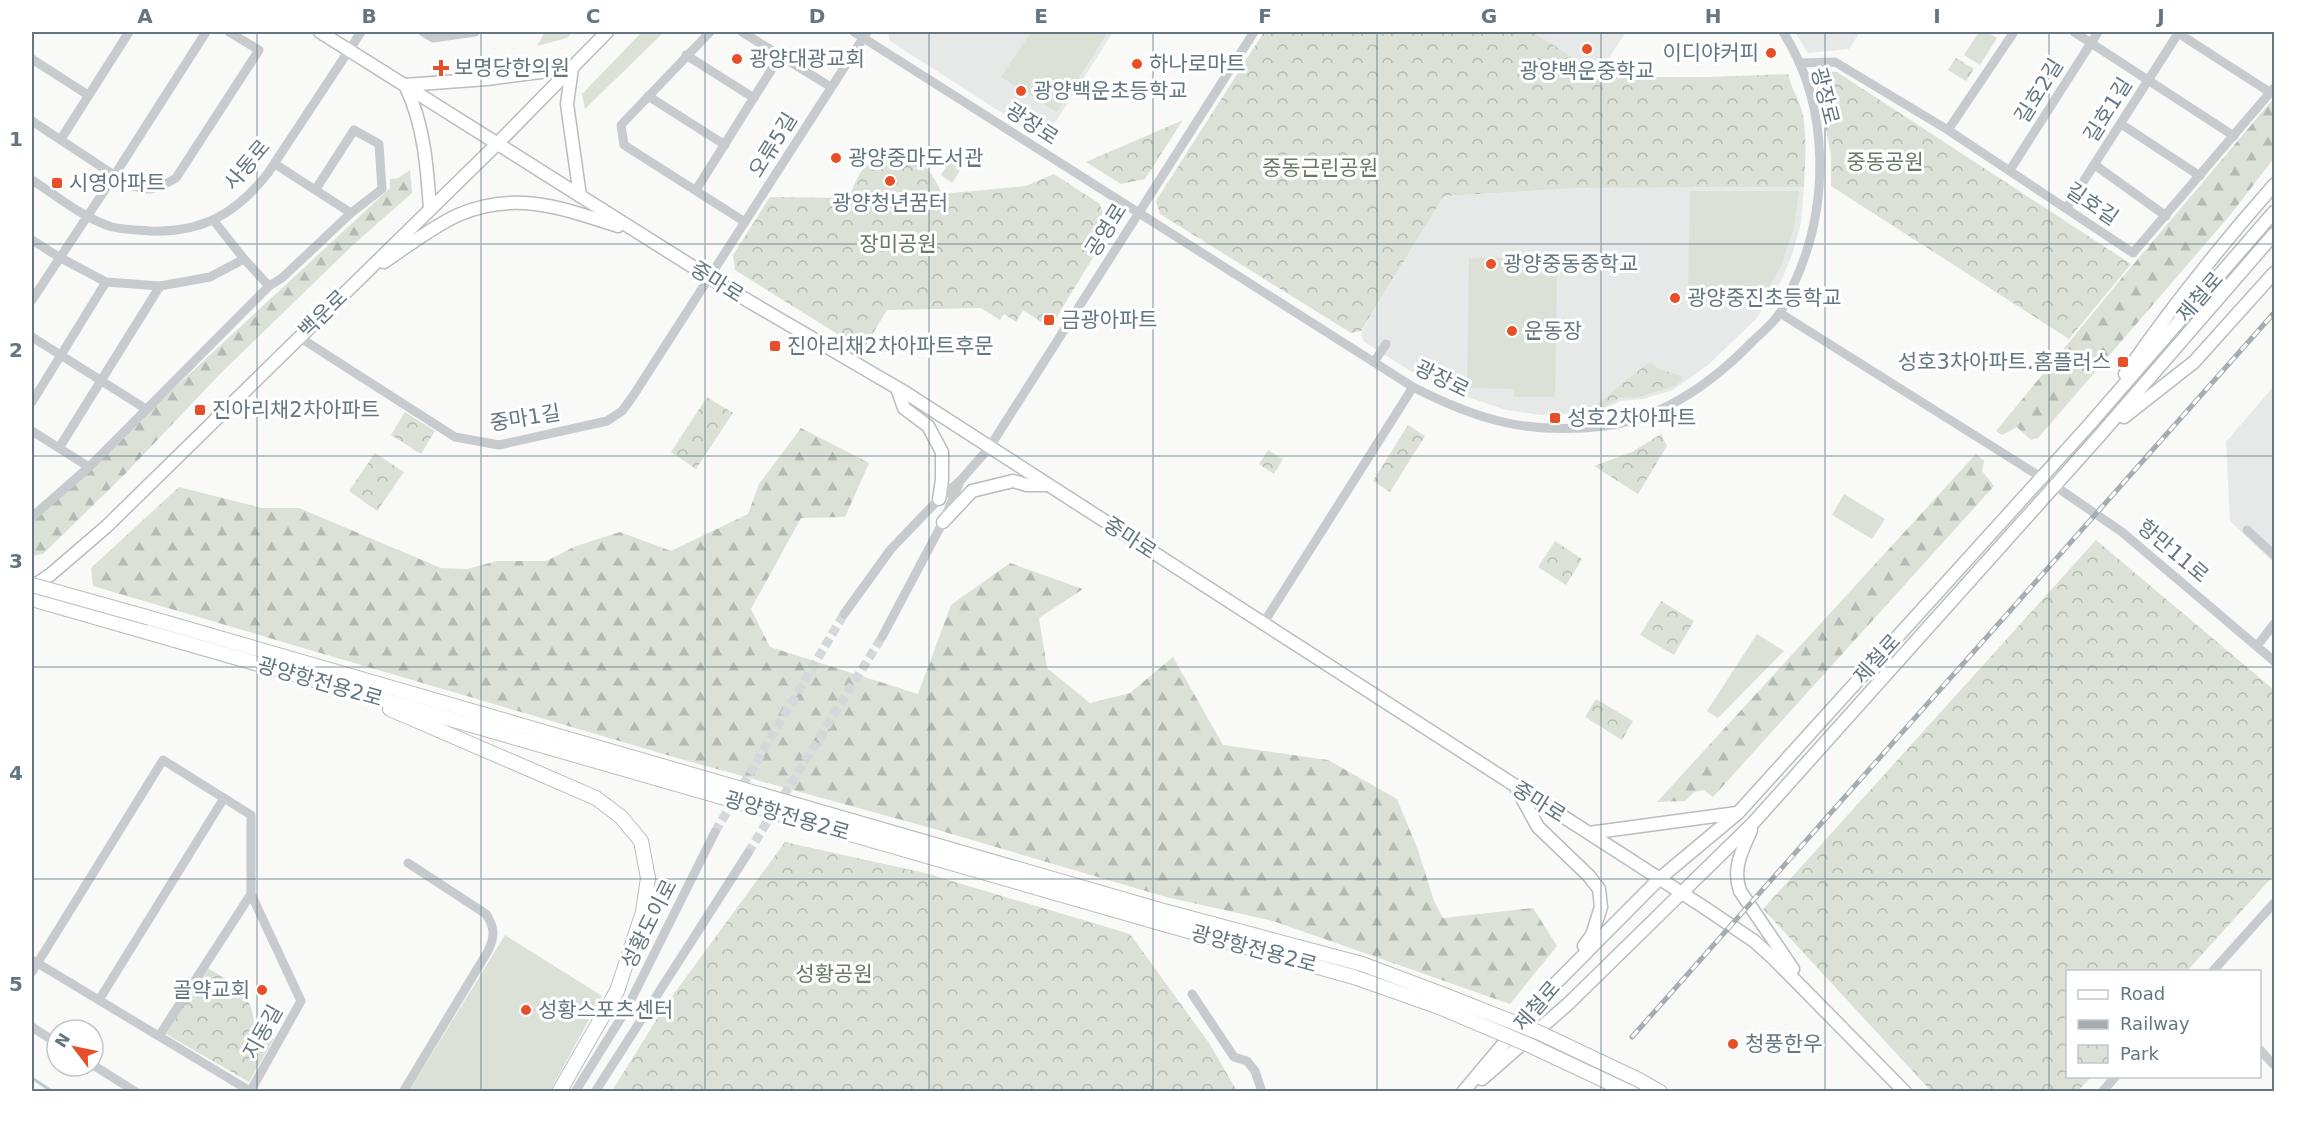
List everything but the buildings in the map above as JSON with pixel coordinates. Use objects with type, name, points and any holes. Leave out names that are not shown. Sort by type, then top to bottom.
[{"type":"highway","name":"광양항전용2로","points":[[32,586],[150,618],[1160,910],[1362,964],[1540,1034],[1660,1092]]},
{"type":"highway","name":"광양항전용2로","points":[[32,599],[1354,977],[1439,1007],[1529,1045],[1629,1092]]},
{"type":"highway","points":[[338,687],[596,798],[621,817],[641,841],[648,878],[643,912],[628,960],[617,991],[559,1092]]},
{"type":"main road","name":"중마로","points":[[320,32],[710,278],[897,388],[1754,941],[1809,993],[1905,1092]]},
{"type":"main road","name":"백운로","points":[[32,586],[50,575],[107,526],[497,144],[607,32]]},
{"type":"main road","points":[[430,209],[422,136],[415,108],[405,85],[487,80],[572,68],[567,104],[580,196]]},
{"type":"main road","points":[[2090,424],[2161,322],[2274,185]]},
{"type":"main road","points":[[363,275],[456,216],[480,206],[508,201],[559,207],[637,232]]},
{"type":"main road","name":"제철로","points":[[1465,1092],[1547,992],[1659,879],[1738,813],[2090,424],[2274,212]]},
{"type":"main road","name":"제철로","points":[[1465,1092],[1568,1004],[1754,822],[2101,434],[2274,234]]},
{"type":"main road","points":[[2101,434],[2194,362],[2274,273]]},
{"type":"main road","points":[[897,388],[904,408],[928,426],[942,452],[939,499]]},
{"type":"main road","points":[[943,522],[972,491],[1013,481],[1027,485],[1048,485]]},
{"type":"main road","points":[[1517,788],[1538,827],[1589,876],[1599,889],[1601,907],[1592,935],[1547,992]]},
{"type":"main road","points":[[1589,833],[1738,813]]},
{"type":"main road","points":[[1754,822],[1737,864],[1735,879],[1740,891],[1809,993]]},
{"type":"street","points":[[60,139],[129,32]]},
{"type":"street","points":[[32,121],[114,176],[139,189],[158,189],[176,178],[259,50],[230,32]]},
{"type":"street","name":"사동로","points":[[32,180],[86,215],[111,226],[132,230],[174,232],[214,221],[228,213],[253,192],[275,164],[361,32]]},
{"type":"street","points":[[423,32],[433,38],[442,34],[475,32]]},
{"type":"street","points":[[710,32],[621,125],[624,145],[745,222]]},
{"type":"street","points":[[742,32],[831,87]]},
{"type":"street","name":"광장로","points":[[854,32],[865,34],[1138,213],[1413,387],[1495,422],[1542,428],[1607,426],[1637,419],[1664,408],[1701,388],[1727,368],[1780,313],[1800,272],[1814,229],[1820,192],[1821,161],[1814,112],[1799,63],[1783,32]]},
{"type":"street","name":"공영로","points":[[989,448],[1254,32]]},
{"type":"street","points":[[1948,130],[2014,32]]},
{"type":"street","points":[[2074,32],[2234,136]]},
{"type":"street","name":"길호2길","points":[[2010,170],[2098,32]]},
{"type":"street","points":[[2178,32],[2273,91]]},
{"type":"street","name":"길호1길","points":[[2067,207],[2178,32]]},
{"type":"street","points":[[32,300],[86,215],[114,176],[203,33]]},
{"type":"street","name":"오류5길","points":[[710,278],[865,34]]},
{"type":"street","points":[[686,55],[754,98]]},
{"type":"street","points":[[696,190],[780,56]]},
{"type":"street","points":[[32,59],[88,95]]},
{"type":"street","name":"길호길","points":[[1799,63],[1835,62],[1948,130],[2133,253],[2273,91]]},
{"type":"street","points":[[648,96],[725,145]]},
{"type":"street","points":[[2121,124],[2200,176]]},
{"type":"street","points":[[32,517],[89,467],[269,286],[282,278],[351,213],[382,189],[379,144],[354,130],[316,189]]},
{"type":"street","points":[[275,164],[351,213]]},
{"type":"street","points":[[2095,165],[2166,216]]},
{"type":"street","points":[[214,221],[243,259],[269,286]]},
{"type":"street","points":[[32,240],[106,282],[160,286],[210,277],[243,259]]},
{"type":"street","name":"중마1길","points":[[299,337],[455,437],[499,445],[607,421],[622,411],[710,278]]},
{"type":"street","points":[[32,402],[106,282]]},
{"type":"street","points":[[59,448],[160,286]]},
{"type":"street","name":"항만11로","points":[[1780,313],[2055,486],[2122,532],[2274,661]]},
{"type":"street","points":[[32,337],[146,409]]},
{"type":"street","points":[[1374,362],[1386,344]]},
{"type":"street","points":[[1263,624],[1413,387]]},
{"type":"street","points":[[32,431],[89,467]]},
{"type":"street","points":[[844,614],[891,549],[939,499],[960,481],[989,448]]},
{"type":"street","points":[[882,637],[943,522],[960,481]]},
{"type":"street","points":[[2247,530],[2274,555]]},
{"type":"street","points":[[2257,646],[2274,624]]},
{"type":"street","points":[[32,972],[34,961],[163,760],[251,815],[251,894],[159,1036]]},
{"type":"street","points":[[99,1000],[224,798]]},
{"type":"street","name":"성황도이로","points":[[575,1092],[626,1010],[715,832]]},
{"type":"street","name":"성황도이로","points":[[595,1092],[748,853]]},
{"type":"street","points":[[403,1092],[488,951],[494,934],[486,914],[408,863]]},
{"type":"street","name":"지동길","points":[[34,961],[250,1091],[301,1001],[251,894]]},
{"type":"street","points":[[2214,970],[2274,903]]},
{"type":"street","points":[[1192,994],[1234,1057],[1247,1061],[1255,1071],[1262,1092]]},
{"type":"street","points":[[32,1027],[45,1035]]},
{"type":"street","points":[[2261,1052],[2274,1065]]},
{"type":"street","points":[[105,1073],[136,1092]]},
{"type":"street","points":[[2102,1092],[2115,1078]]},
{"type":"shaded area","name":"광양백운초등학교","points":[[888,32],[1113,32],[1044,140],[890,41]]},
{"type":"shaded area","name":"광양백운중학교","points":[[1533,32],[1626,32],[1600,71],[1588,67]]},
{"type":"shaded area","points":[[1795,32],[1860,32],[1849,49],[1808,53]]},
{"type":"shaded area","points":[[1804,187],[1801,223],[1793,252],[1782,279],[1757,318],[1708,365],[1673,390],[1643,399],[1620,401],[1601,412],[1541,415],[1506,410],[1447,390],[1412,372],[1363,341],[1361,332],[1444,196],[1579,188]]},
{"type":"shaded area","points":[[2274,386],[2274,563],[2230,521],[2226,442]]},
{"type":"green space","points":[[545,32],[573,32],[567,38],[537,46]]},
{"type":"green space","points":[[642,32],[664,32],[585,109],[582,94]]},
{"type":"green space","points":[[1031,32],[1108,32],[1057,112],[1001,77]]},
{"type":"green space","name":"중동근린공원","points":[[1264,32],[1533,32],[1588,67],[1616,77],[1788,74],[1803,115],[1804,187],[1579,188],[1444,196],[1361,331],[1351,333],[1160,214],[1156,201]]},
{"type":"green space","points":[[1979,32],[1987,32],[1997,38],[1980,65],[1964,55]]},
{"type":"green space","points":[[1956,58],[1974,69],[1966,81],[1948,70]]},
{"type":"green space","name":"중동공원","points":[[1814,71],[1837,72],[2131,264],[2069,339],[1831,186],[1831,154]]},
{"type":"green space","points":[[2274,98],[2274,158],[2231,214],[2039,437],[2031,440],[2017,427],[2002,435],[1996,431],[2121,279]]},
{"type":"green space","points":[[1183,120],[1145,179],[1121,184],[1086,162]]},
{"type":"green space","name":"장미공원","points":[[885,152],[905,154],[921,162],[933,176],[942,194],[1026,186],[1054,174],[1100,204],[1108,233],[1050,328],[1023,310],[1016,322],[1004,314],[1000,320],[981,308],[887,310],[863,350],[735,270],[733,255],[770,197],[849,198],[862,171],[871,161]]},
{"type":"green space","points":[[955,153],[967,160],[952,183],[941,175]]},
{"type":"green space","points":[[410,170],[412,193],[354,244],[221,373],[124,475],[43,554],[32,556],[32,520],[390,188],[390,179],[398,178]]},
{"type":"green space","points":[[1690,191],[1799,191],[1794,227],[1781,266],[1759,304],[1688,303]]},
{"type":"green space","name":"운동장","points":[[1520,257],[1528,274],[1557,274],[1555,397],[1514,397],[1514,389],[1467,388],[1469,258]]},
{"type":"green space","points":[[1650,362],[1659,369],[1682,376],[1682,381],[1673,387],[1634,398],[1620,397],[1605,407],[1592,409],[1630,377]]},
{"type":"green space","points":[[707,397],[733,413],[696,469],[671,452]]},
{"type":"green space","points":[[405,412],[435,431],[421,454],[391,435]]},
{"type":"green space","points":[[1408,425],[1425,436],[1390,492],[1373,481]]},
{"type":"green space","points":[[801,428],[869,463],[845,517],[801,518],[751,609],[770,647],[918,694],[951,605],[1010,563],[1083,589],[1039,618],[1047,668],[1090,703],[1130,693],[1173,657],[1223,745],[1328,760],[1397,799],[1418,850],[1434,901],[1443,918],[1533,908],[1557,946],[1510,1004],[1273,921],[1166,897],[938,830],[677,758],[93,586],[91,568],[179,487],[262,508],[299,508],[441,568],[467,569],[497,561],[546,561],[576,546],[620,532],[671,551],[748,514],[759,484]]},
{"type":"green space","points":[[1661,434],[1667,446],[1638,494],[1594,466],[1632,452]]},
{"type":"green space","points":[[1268,450],[1283,459],[1274,474],[1259,464]]},
{"type":"green space","points":[[375,453],[404,472],[377,511],[349,491]]},
{"type":"green space","points":[[1976,454],[1984,461],[1982,471],[1994,486],[1713,797],[1704,790],[1694,792],[1685,801],[1657,802]]},
{"type":"green space","points":[[1844,494],[1885,519],[1872,539],[1832,515]]},
{"type":"green space","points":[[2096,540],[2274,690],[2274,875],[2188,970],[2066,970],[2066,1078],[2090,1078],[2078,1091],[1931,1091],[1763,909]]},
{"type":"green space","points":[[1555,541],[1582,559],[1566,585],[1538,567]]},
{"type":"green space","points":[[1661,601],[1694,621],[1674,655],[1640,635]]},
{"type":"green space","points":[[1757,634],[1784,651],[1718,718],[1707,711]]},
{"type":"green space","points":[[1596,699],[1633,721],[1622,740],[1585,717]]},
{"type":"green space","name":"성황공원","points":[[785,842],[925,873],[1130,934],[1209,1043],[1237,1091],[612,1091],[665,1006]]},
{"type":"green space","name":"성황스포츠센터","points":[[505,935],[602,996],[550,1091],[409,1091]]},
{"type":"green space","points":[[206,967],[240,987],[251,1007],[258,1038],[270,1036],[274,1039],[249,1082],[166,1034]]},
{"type":"waterway","points":[[32,1078],[53,1092]]},
{"type":"tunnel","points":[[715,832],[844,614]]},
{"type":"tunnel","points":[[748,853],[882,637]]},
{"type":"railway","points":[[1632,1037],[2274,313]]},
{"type":"place","name":"광양백운중학교","points":[[1587,49]]},
{"type":"place","name":"이디야커피","points":[[1771,53]]},
{"type":"place","name":"광양대광교회","points":[[737,59]]},
{"type":"place","name":"하나로마트","points":[[1137,64]]},
{"type":"place","name":"보명당한의원","points":[[441,68]]},
{"type":"place","name":"광양백운초등학교","points":[[1021,91]]},
{"type":"place","name":"광양중마도서관","points":[[836,158]]},
{"type":"place","name":"광양청년꿈터","points":[[890,181]]},
{"type":"place","name":"시영아파트","points":[[57,183]]},
{"type":"place","name":"광양중동중학교","points":[[1491,264]]},
{"type":"place","name":"광양중진초등학교","points":[[1675,298]]},
{"type":"place","name":"금광아파트","points":[[1049,320]]},
{"type":"place","name":"운동장","points":[[1512,331]]},
{"type":"place","name":"진아리채2차아파트후문","points":[[775,346]]},
{"type":"place","name":"성호3차아파트.홈플러스","points":[[2123,362]]},
{"type":"place","name":"진아리채2차아파트","points":[[200,410]]},
{"type":"place","name":"성호2차아파트","points":[[1555,418]]},
{"type":"place","name":"골약교회","points":[[262,990]]},
{"type":"place","name":"성황스포츠센터","points":[[526,1010]]},
{"type":"place","name":"청풍한우","points":[[1733,1044]]}]
